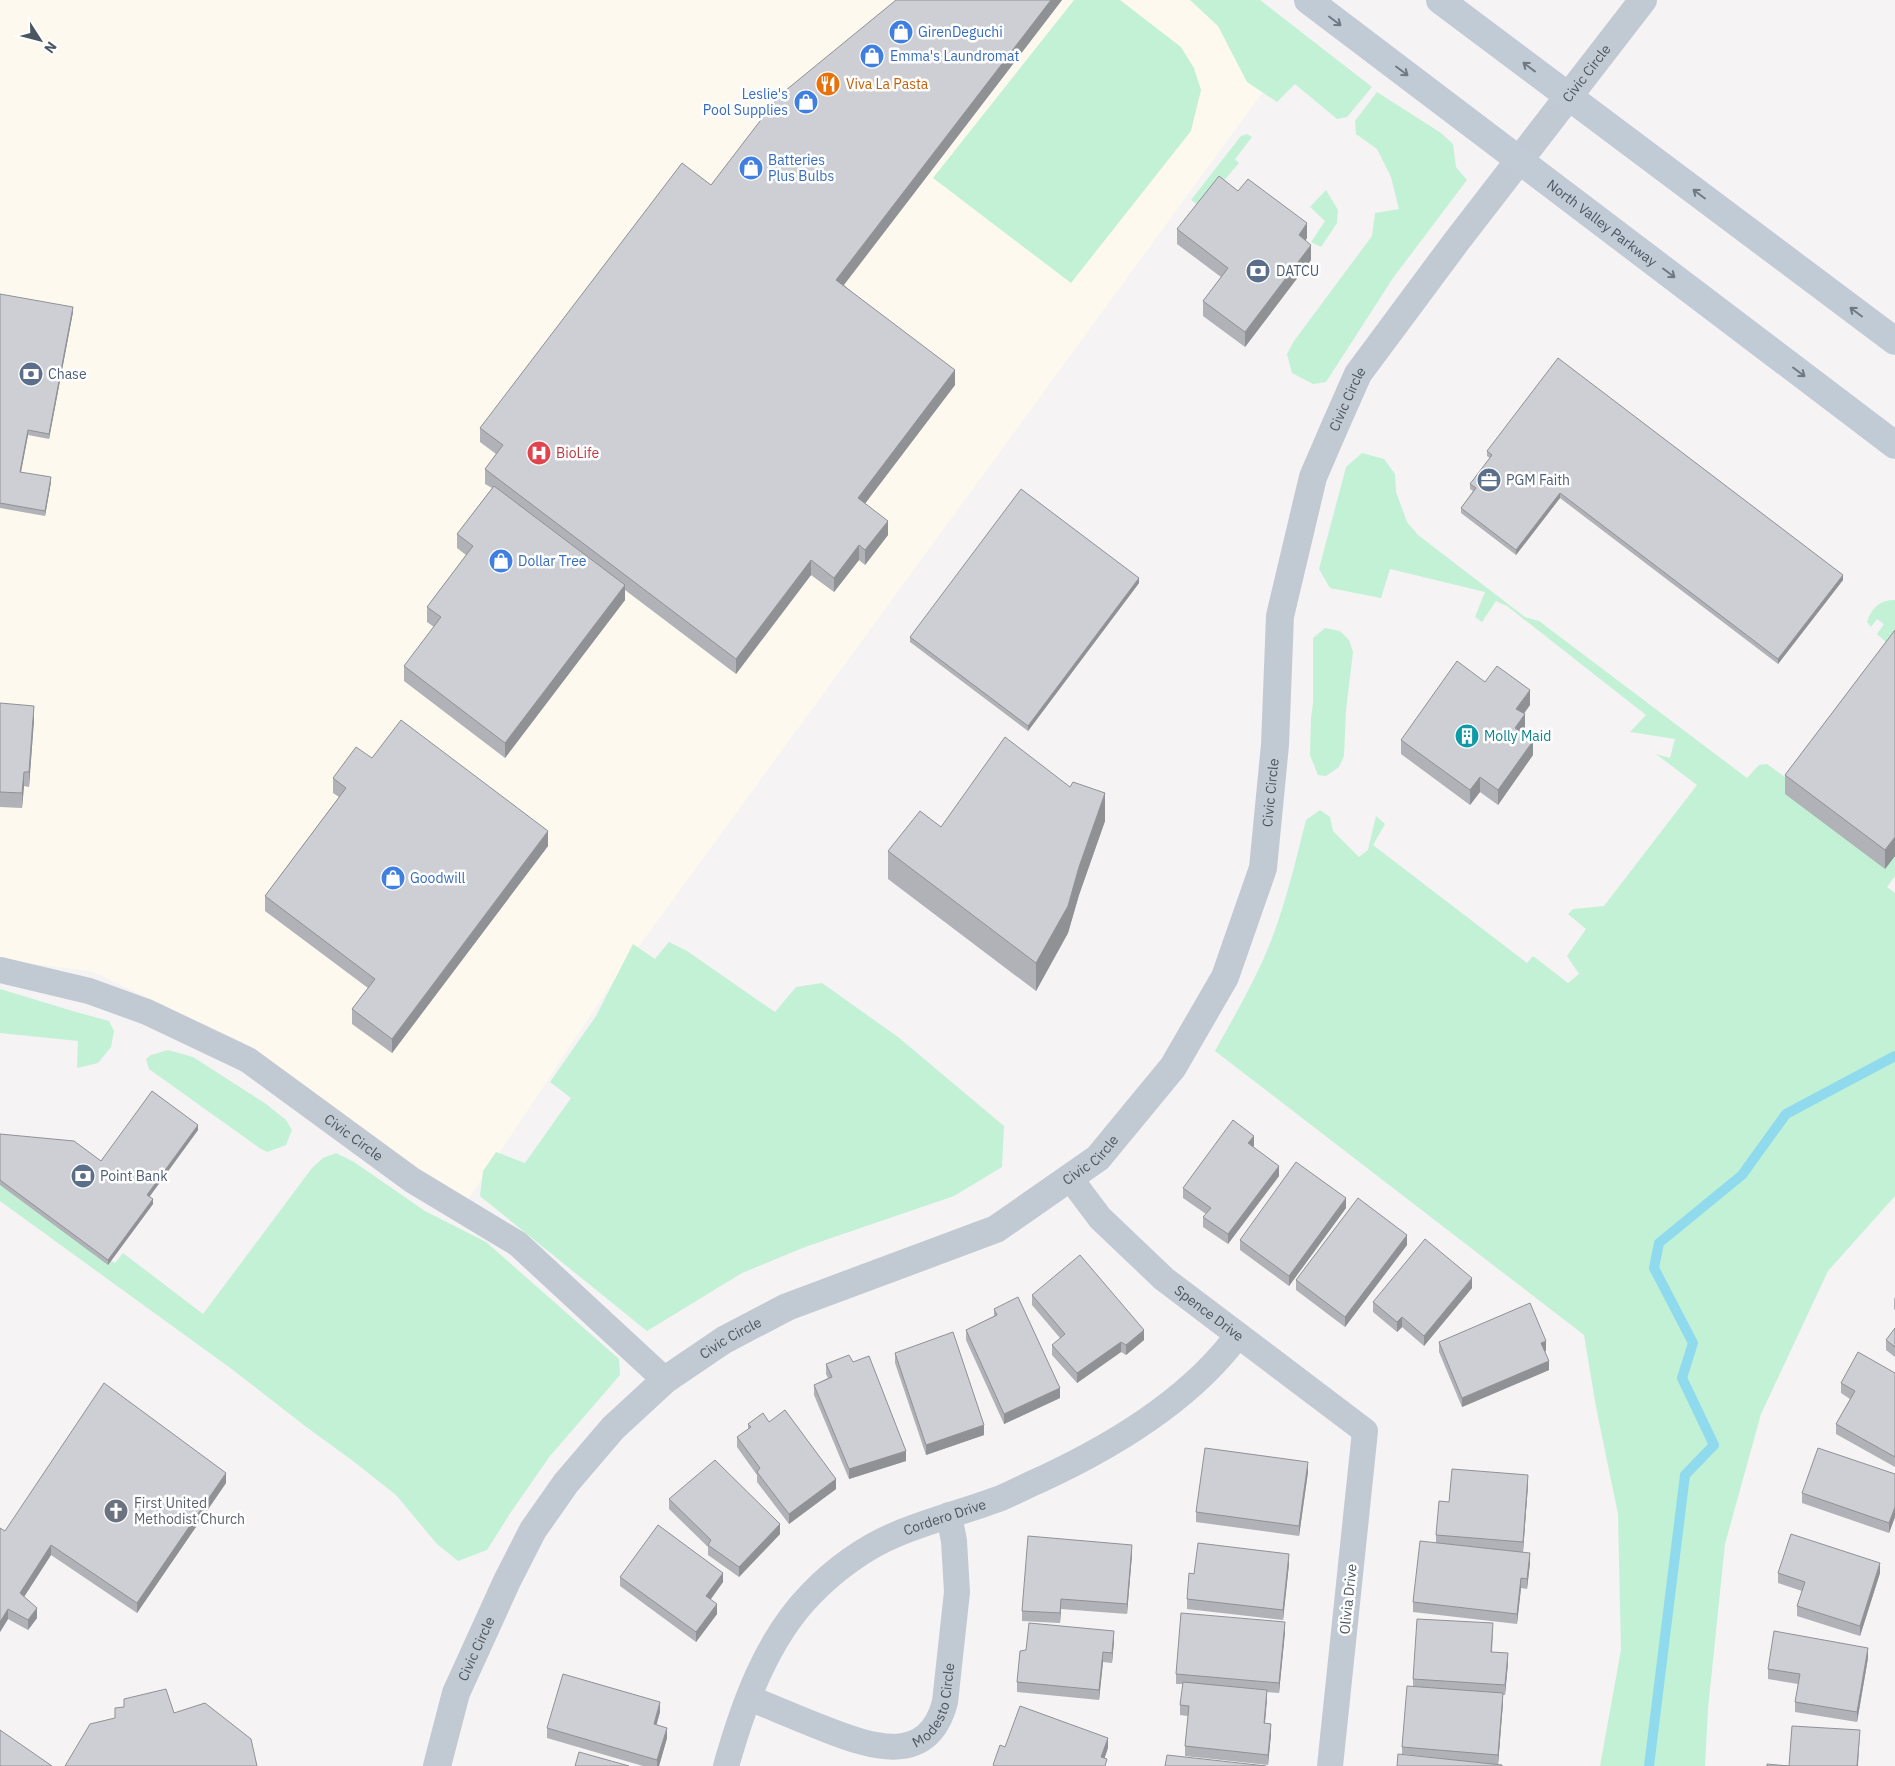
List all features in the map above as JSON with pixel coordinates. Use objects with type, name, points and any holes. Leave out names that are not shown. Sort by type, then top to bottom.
[{"type":"main road","name":"North Valley Parkway","points":[[1308,0],[1895,445]]},
{"type":"main road","points":[[1440,0],[1895,341]]},
{"type":"street","name":"Civic Circle","points":[[437,1766],[456,1693],[532,1530],[566,1483],[613,1428],[665,1380],[724,1340],[787,1307],[996,1229],[1098,1158],[1173,1067],[1225,977],[1263,868],[1275,745],[1280,616],[1313,478],[1358,374],[1519,159],[1643,0]]},
{"type":"street","name":"Civic Circle","points":[[0,970],[88,992],[147,1012],[248,1060],[412,1180],[518,1244],[665,1380]]},
{"type":"street","name":"Spence Drive","points":[[1070,1178],[1100,1218],[1164,1279],[1365,1431]]},
{"type":"street","name":"Cordero Drive","points":[[726,1766],[749,1698],[770,1652],[790,1619],[810,1595],[832,1574],[866,1550],[896,1534],[1002,1497],[1087,1458],[1128,1434],[1203,1374],[1229,1348],[1238,1335]]},
{"type":"street","name":"Olivia Drive","points":[[1330,1766],[1365,1431]]},
{"type":"street","name":"Modesto Circle","points":[[749,1698],[883,1751],[907,1750],[919,1745],[930,1736],[942,1716],[945,1702],[957,1592],[957,1568],[950,1516]]},
{"type":"shaded area","points":[[0,0],[1246,0],[1300,41],[612,983],[466,1203],[242,1042],[91,971],[0,960]]},
{"type":"green space","points":[[1074,0],[1120,0],[1181,47],[1194,68],[1201,90],[1191,131],[1071,283],[933,178]]},
{"type":"green space","points":[[1190,0],[1260,0],[1372,87],[1347,117],[1337,119],[1295,84],[1277,102],[1247,82],[1218,26]]},
{"type":"green space","points":[[1377,92],[1441,133],[1453,144],[1456,167],[1467,180],[1393,278],[1326,382],[1313,384],[1292,373],[1287,354],[1294,341],[1372,236],[1375,213],[1399,209],[1391,177],[1377,149],[1356,134],[1355,121]]},
{"type":"green space","points":[[1247,134],[1252,137],[1235,159],[1239,163],[1201,207],[1191,200],[1241,136]]},
{"type":"green space","points":[[1326,190],[1338,210],[1337,223],[1321,247],[1311,242],[1325,221],[1310,207]]},
{"type":"green space","points":[[1362,453],[1384,459],[1395,474],[1396,492],[1407,522],[1418,535],[1525,617],[1539,621],[1747,778],[1759,765],[1767,764],[1785,777],[1888,644],[1877,634],[1884,624],[1877,619],[1871,627],[1867,622],[1871,613],[1880,603],[1895,600],[1895,876],[1887,887],[1895,893],[1895,1196],[1828,1271],[1761,1414],[1725,1544],[1708,1709],[1705,1766],[1600,1766],[1621,1650],[1618,1514],[1596,1407],[1584,1335],[1215,1051],[1252,983],[1271,941],[1286,896],[1306,820],[1320,810],[1330,817],[1333,831],[1359,857],[1368,850],[1376,816],[1385,824],[1373,845],[1527,963],[1533,956],[1568,983],[1579,974],[1567,956],[1586,929],[1568,914],[1573,909],[1604,906],[1697,785],[1656,754],[1670,758],[1675,739],[1630,732],[1646,715],[1507,606],[1496,601],[1482,622],[1475,617],[1485,592],[1390,569],[1381,598],[1330,588],[1319,569],[1346,467]]},
{"type":"green space","points":[[1325,628],[1340,631],[1349,640],[1353,652],[1346,710],[1344,756],[1339,767],[1326,776],[1318,775],[1310,755],[1313,703],[1313,638]]},
{"type":"green space","points":[[669,942],[687,951],[775,1012],[796,987],[822,983],[898,1037],[1004,1126],[1002,1167],[954,1196],[805,1247],[742,1273],[647,1331],[480,1196],[483,1171],[496,1152],[525,1163],[571,1098],[550,1082],[596,1016],[633,944],[655,959]]},
{"type":"green space","points":[[0,989],[109,1021],[114,1031],[111,1047],[98,1063],[77,1068],[78,1041],[0,1033]]},
{"type":"green space","points":[[168,1050],[193,1057],[266,1104],[286,1120],[292,1130],[286,1145],[267,1152],[261,1149],[149,1069],[146,1059],[151,1055]]},
{"type":"green space","points":[[336,1153],[354,1162],[425,1211],[486,1242],[619,1359],[620,1375],[550,1456],[487,1550],[458,1561],[437,1544],[396,1495],[353,1461],[233,1370],[0,1201],[0,1182],[102,1256],[115,1263],[123,1253],[203,1314],[312,1168],[323,1158]]},
{"type":"building","points":[[896,0],[1051,0],[836,280],[955,370],[858,498],[888,521],[865,550],[859,545],[834,578],[811,560],[736,659],[485,469],[503,445],[480,428],[682,163],[711,185],[780,95]]},
{"type":"building","name":"DATCU","points":[[1219,176],[1238,191],[1248,179],[1307,223],[1299,235],[1311,245],[1245,332],[1203,301],[1228,268],[1177,229]]},
{"type":"building","name":"Chase","points":[[0,294],[73,307],[49,434],[28,430],[20,472],[51,477],[45,511],[0,503]]},
{"type":"building","points":[[1558,358],[1843,575],[1778,659],[1560,493],[1516,550],[1461,508],[1476,488],[1470,484],[1492,455],[1487,451]]},
{"type":"building","points":[[494,486],[625,585],[505,743],[404,666],[441,617],[427,607],[473,546],[457,534]]},
{"type":"building","points":[[1021,489],[1139,578],[1028,726],[910,637]]},
{"type":"building","points":[[1895,630],[1895,837],[1885,850],[1785,775]]},
{"type":"building","name":"Molly Maid","points":[[1457,661],[1485,682],[1497,666],[1530,690],[1516,709],[1525,714],[1515,728],[1533,741],[1498,790],[1480,777],[1470,790],[1401,740]]},
{"type":"building","points":[[0,703],[34,706],[29,772],[24,772],[22,793],[0,792]]},
{"type":"building","points":[[401,720],[548,831],[392,1039],[352,1009],[375,979],[265,896],[346,788],[333,778],[356,747],[372,758]]},
{"type":"building","points":[[1005,737],[1070,787],[1073,782],[1105,793],[1079,867],[1068,906],[1036,963],[888,851],[920,811],[941,827]]},
{"type":"building","name":"Point Bank","points":[[152,1091],[198,1125],[147,1195],[153,1199],[108,1260],[0,1180],[0,1134],[74,1141],[101,1161]]},
{"type":"building","points":[[1233,1120],[1254,1136],[1248,1143],[1279,1166],[1228,1234],[1203,1217],[1211,1208],[1183,1188]]},
{"type":"building","points":[[1296,1162],[1346,1198],[1289,1276],[1240,1240]]},
{"type":"building","points":[[1358,1198],[1407,1235],[1345,1317],[1296,1280]]},
{"type":"building","points":[[1425,1239],[1472,1278],[1424,1336],[1402,1317],[1397,1322],[1373,1302]]},
{"type":"building","points":[[1080,1255],[1144,1330],[1126,1345],[1121,1342],[1077,1373],[1052,1345],[1065,1334],[1032,1295]]},
{"type":"building","points":[[1018,1297],[1060,1388],[1004,1414],[966,1330],[997,1315],[994,1309]]},
{"type":"building","points":[[1530,1303],[1546,1341],[1541,1343],[1549,1361],[1462,1398],[1439,1342]]},
{"type":"building","points":[[1895,1328],[1895,1347],[1886,1340]]},
{"type":"building","points":[[953,1332],[984,1425],[926,1445],[895,1353]]},
{"type":"building","points":[[1858,1352],[1895,1373],[1895,1457],[1836,1424],[1855,1391],[1841,1383]]},
{"type":"building","points":[[849,1355],[853,1362],[869,1356],[906,1451],[849,1469],[814,1385],[832,1377],[826,1364]]},
{"type":"building","name":"First United Methodist Church","points":[[104,1383],[226,1473],[137,1603],[51,1545],[20,1593],[37,1608],[28,1620],[8,1609],[0,1622],[0,1528],[5,1531]]},
{"type":"building","points":[[785,1410],[836,1479],[789,1514],[757,1472],[760,1468],[737,1437],[751,1427],[748,1424],[763,1413],[769,1422]]},
{"type":"building","points":[[1205,1448],[1308,1462],[1299,1526],[1196,1512]]},
{"type":"building","points":[[1818,1448],[1895,1474],[1895,1507],[1889,1523],[1802,1493]]},
{"type":"building","points":[[715,1460],[780,1524],[739,1567],[708,1545],[711,1540],[669,1499]]},
{"type":"building","points":[[1452,1469],[1528,1475],[1523,1542],[1436,1535],[1439,1501],[1449,1502]]},
{"type":"building","points":[[658,1525],[723,1573],[706,1596],[717,1604],[696,1632],[620,1577]]},
{"type":"building","points":[[1791,1534],[1880,1563],[1860,1626],[1797,1606],[1805,1582],[1778,1573]]},
{"type":"building","points":[[1028,1536],[1132,1545],[1127,1604],[1061,1599],[1060,1613],[1022,1611]]},
{"type":"building","points":[[1420,1541],[1530,1553],[1527,1579],[1521,1578],[1517,1614],[1413,1602]]},
{"type":"building","points":[[1198,1543],[1289,1554],[1283,1610],[1187,1599],[1189,1573],[1194,1574]]},
{"type":"building","points":[[1181,1613],[1285,1622],[1279,1683],[1176,1674]]},
{"type":"building","points":[[1417,1619],[1493,1623],[1491,1652],[1508,1653],[1505,1685],[1413,1679]]},
{"type":"building","points":[[1029,1623],[1114,1631],[1112,1653],[1103,1652],[1099,1690],[1017,1682],[1020,1651],[1026,1650]]},
{"type":"building","points":[[1774,1631],[1868,1648],[1857,1712],[1795,1702],[1800,1674],[1768,1669]]},
{"type":"building","points":[[563,1674],[660,1702],[654,1724],[667,1728],[657,1760],[547,1728]]},
{"type":"building","points":[[1183,1682],[1267,1690],[1264,1723],[1271,1724],[1268,1755],[1185,1746],[1189,1706],[1180,1705]]},
{"type":"building","points":[[1407,1686],[1503,1693],[1498,1755],[1402,1747]]},
{"type":"building","points":[[166,1689],[174,1713],[205,1703],[251,1739],[257,1766],[65,1766],[90,1724],[115,1718],[115,1708],[124,1707],[124,1699]]},
{"type":"building","points":[[1020,1706],[1108,1738],[1101,1757],[1107,1759],[1105,1766],[993,1765],[1000,1745],[1005,1747]]},
{"type":"building","points":[[1792,1726],[1860,1730],[1857,1766],[1789,1766]]},
{"type":"building","points":[[0,1730],[52,1766],[0,1766]]},
{"type":"building","points":[[579,1752],[629,1766],[575,1766]]},
{"type":"building","points":[[1398,1754],[1502,1765],[1502,1766],[1397,1766]]},
{"type":"building","points":[[1167,1755],[1266,1766],[1165,1766]]},
{"type":"building","points":[[1767,1764],[1789,1766],[1767,1766]]},
{"type":"waterway","points":[[1649,1766],[1685,1475],[1714,1445],[1682,1378],[1693,1343],[1654,1268],[1659,1243],[1742,1175],[1786,1114],[1895,1056]]},
{"type":"place","name":"GirenDeguchi","points":[[901,32]]},
{"type":"place","name":"Emma's Laundromat","points":[[872,56]]},
{"type":"place","name":"Viva La Pasta","points":[[828,84]]},
{"type":"place","name":"Leslie's Pool Supplies","points":[[806,102]]},
{"type":"place","name":"Batteries Plus Bulbs","points":[[751,168]]},
{"type":"place","name":"DATCU","points":[[1258,271]]},
{"type":"place","name":"Chase","points":[[31,374]]},
{"type":"place","name":"BioLife","points":[[539,453]]},
{"type":"place","name":"PGM Faith","points":[[1489,480]]},
{"type":"place","name":"Dollar Tree","points":[[501,561]]},
{"type":"place","name":"Molly Maid","points":[[1467,736]]},
{"type":"place","name":"Goodwill","points":[[393,878]]},
{"type":"place","name":"Point Bank","points":[[83,1176]]},
{"type":"place","name":"First United Methodist Church","points":[[116,1511]]}]
